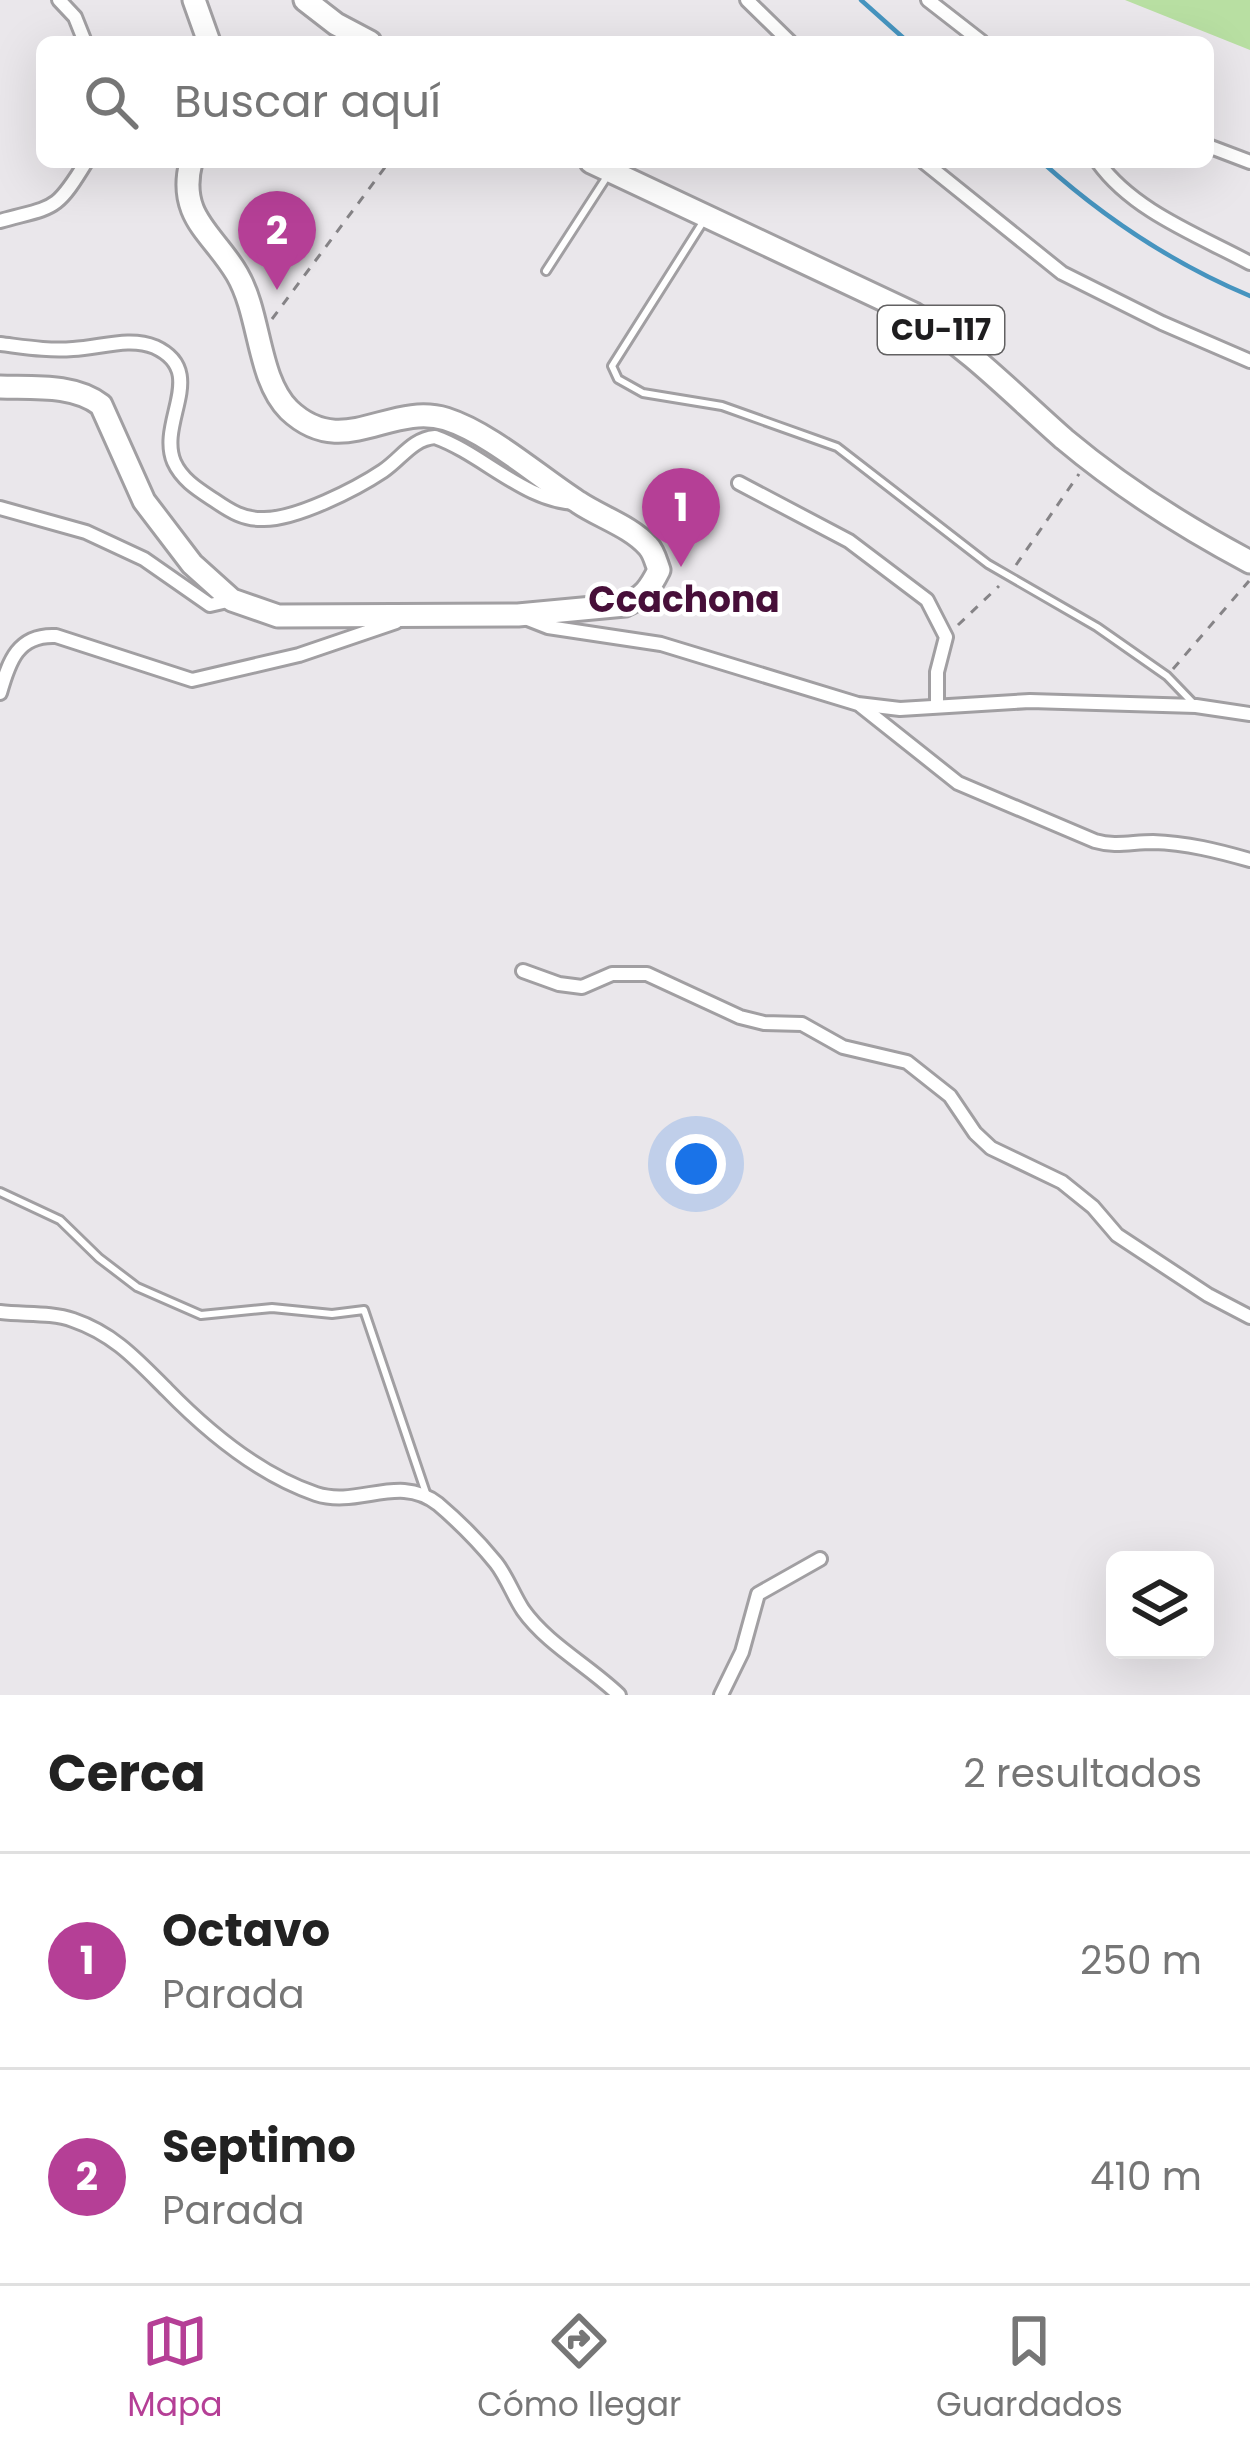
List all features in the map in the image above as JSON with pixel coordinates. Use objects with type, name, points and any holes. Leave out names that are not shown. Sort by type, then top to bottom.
[{"type":"main road","points":[[194,0],[207,36]]},
{"type":"main road","points":[[305,0],[359,36]]},
{"type":"main road","points":[[0,387],[67,390],[101,405],[144,501],[192,564],[232,600],[278,616],[518,615],[626,605],[651,588],[659,570],[652,549],[630,530],[578,503],[446,419],[421,416],[336,434],[314,428],[288,409],[272,385],[250,296],[190,209],[186,182],[190,168]]},
{"type":"main road","name":"CU-117","points":[[603,168],[914,314],[956,339],[1090,458],[1197,534],[1250,562]]},
{"type":"street","points":[[59,0],[75,17],[83,36]]},
{"type":"street","points":[[747,0],[784,36]]},
{"type":"street","points":[[928,0],[974,36]]},
{"type":"street","points":[[1214,148],[1250,162]]},
{"type":"street","points":[[0,221],[52,207],[82,168]]},
{"type":"street","points":[[931,168],[1062,273],[1250,361]]},
{"type":"street","points":[[1102,168],[1148,208],[1250,263]]},
{"type":"street","points":[[0,344],[38,350],[142,343],[174,359],[182,379],[171,439],[173,461],[198,490],[230,512],[249,518],[268,520],[326,500],[381,472],[427,438],[443,440],[559,502],[578,503]]},
{"type":"street","points":[[739,483],[848,541],[927,600],[946,637],[937,672],[937,706]]},
{"type":"street","points":[[0,508],[86,532],[144,560],[210,604],[232,600]]},
{"type":"street","points":[[0,692],[17,649],[40,635],[192,680],[299,655],[420,614]]},
{"type":"street","points":[[518,615],[548,627],[661,644],[858,704],[900,709],[1030,701],[1196,706],[1250,714]]},
{"type":"street","points":[[858,704],[958,783],[1095,841],[1111,846],[1152,842],[1210,848],[1250,860]]},
{"type":"street","points":[[523,971],[582,987],[612,974],[647,974],[740,1017],[802,1024],[843,1046],[907,1062],[950,1096],[991,1148],[1062,1182],[1117,1235],[1250,1317]]},
{"type":"street","points":[[0,1312],[69,1318],[113,1339],[245,1457],[282,1479],[339,1498],[362,1498],[384,1489],[417,1491],[427,1497],[496,1564],[542,1631],[619,1695]]},
{"type":"street","points":[[721,1695],[742,1652],[758,1594],[820,1559]]},
{"type":"lane","points":[[546,271],[600,168]]},
{"type":"lane","points":[[706,217],[612,366],[618,379],[643,393],[722,406],[837,447],[1007,578],[1097,628],[1167,676],[1196,706]]},
{"type":"lane","points":[[0,1192],[60,1220],[137,1287],[201,1315],[272,1308],[332,1313],[364,1310],[427,1497]]},
{"type":"path","points":[[260,334],[384,168]]},
{"type":"path","points":[[946,637],[1007,578],[1090,458]]},
{"type":"path","points":[[1167,676],[1250,580]]},
{"type":"green space","points":[[1125,0],[1250,0],[1250,50]]},
{"type":"waterway","points":[[861,0],[901,36]]},
{"type":"waterway","points":[[1049,168],[1140,238],[1250,296]]},
{"type":"place","name":"Septimo","points":[[277,290]]},
{"type":"place","name":"Octavo","points":[[681,567]]},
{"type":"district","name":"Ccachona","points":[[684,599]]}]
